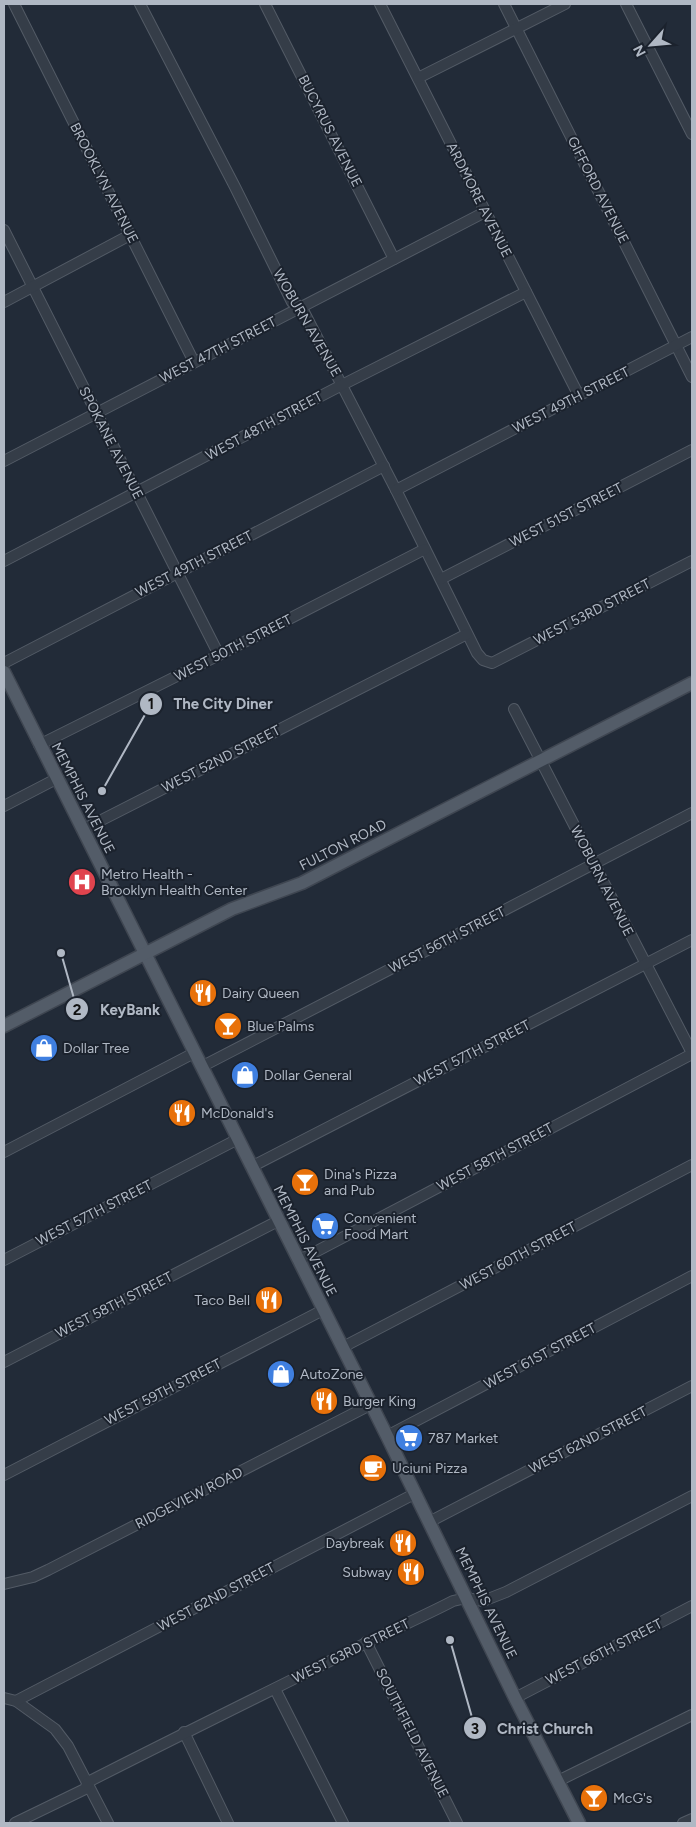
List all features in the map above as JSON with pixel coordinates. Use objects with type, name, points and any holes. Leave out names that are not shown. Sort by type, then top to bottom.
[{"type":"main road","name":"MEMPHIS AVENUE","points":[[4,672],[8,693],[39,745],[145,953],[298,1261],[372,1404],[515,1698],[579,1823]]},
{"type":"main road","name":"FULTON ROAD","points":[[4,1026],[232,909],[302,883],[692,682]]},
{"type":"street","name":"BROOKLYN AVENUE","points":[[14,4],[194,362]]},
{"type":"street","name":"WOBURN AVENUE","points":[[140,4],[292,302],[301,307],[342,385],[467,634],[483,660],[492,663]]},
{"type":"street","name":"BUCYRUS AVENUE","points":[[265,4],[394,259]]},
{"type":"street","name":"ARDMORE AVENUE","points":[[380,4],[579,396]]},
{"type":"street","name":"GIFFORD AVENUE","points":[[504,4],[692,377]]},
{"type":"street","points":[[418,78],[565,4]]},
{"type":"street","points":[[626,4],[692,134]]},
{"type":"street","name":"WEST 47TH STREET","points":[[5,456],[97,414],[485,212]]},
{"type":"street","name":"SPOKANE AVENUE","points":[[4,230],[219,656]]},
{"type":"street","points":[[4,302],[130,235]]},
{"type":"street","name":"WEST 48TH STREET","points":[[4,561],[342,385],[526,292]]},
{"type":"street","name":"WEST 49TH STREET","points":[[396,490],[692,337]]},
{"type":"street","name":"WEST 51ST STREET","points":[[441,579],[692,450]]},
{"type":"street","name":"WEST 49TH STREET","points":[[4,663],[384,466]]},
{"type":"street","name":"WEST 50TH STREET","points":[[39,745],[219,656],[425,549]]},
{"type":"street","name":"WEST 53RD STREET","points":[[492,663],[692,562]]},
{"type":"street","name":"WEST 52ND STREET","points":[[82,830],[467,634]]},
{"type":"street","name":"WOBURN AVENUE","points":[[514,709],[692,1053]]},
{"type":"street","points":[[4,806],[56,778]]},
{"type":"street","name":"WEST 56TH STREET","points":[[202,1067],[692,813]]},
{"type":"street","name":"WEST 57TH STREET","points":[[251,1167],[692,940]]},
{"type":"street","name":"WEST 58TH STREET","points":[[298,1261],[692,1053]]},
{"type":"street","points":[[4,1152],[194,1054]]},
{"type":"street","name":"WEST 57TH STREET","points":[[4,1260],[238,1139]]},
{"type":"street","name":"WEST 60TH STREET","points":[[343,1347],[692,1165]]},
{"type":"street","name":"WEST 58TH STREET","points":[[4,1362],[278,1221]]},
{"type":"street","name":"WEST 61ST STREET","points":[[387,1436],[692,1276]]},
{"type":"street","name":"WEST 59TH STREET","points":[[4,1475],[323,1310]]},
{"type":"street","name":"WEST 62ND STREET","points":[[430,1522],[692,1386]]},
{"type":"street","name":"RIDGEVIEW ROAD","points":[[4,1584],[33,1577],[48,1570],[372,1404]]},
{"type":"street","name":"WEST 62ND STREET","points":[[16,1701],[416,1493]]},
{"type":"street","name":"WEST 63RD STREET","points":[[15,1823],[85,1789],[88,1782],[184,1732],[276,1689],[366,1642],[453,1601],[466,1598],[483,1601],[506,1592],[692,1496]]},
{"type":"street","name":"WEST 66TH STREET","points":[[515,1698],[692,1606]]},
{"type":"street","name":"SOUTHFIELD AVENUE","points":[[366,1642],[457,1823]]},
{"type":"street","points":[[276,1689],[343,1823]]},
{"type":"street","points":[[4,1698],[16,1701],[55,1729],[68,1746],[108,1823]]},
{"type":"street","points":[[558,1781],[692,1715]]},
{"type":"street","points":[[184,1732],[228,1823]]},
{"type":"street","points":[[683,1823],[692,1819]]},
{"type":"place","name":"The City Diner","points":[[102,791]]},
{"type":"place","name":"Metro Health - Brooklyn Health Center","points":[[82,882]]},
{"type":"place","name":"KeyBank","points":[[61,953]]},
{"type":"place","name":"Dairy Queen","points":[[203,993]]},
{"type":"place","name":"Blue Palms","points":[[228,1026]]},
{"type":"place","name":"Dollar Tree","points":[[44,1048]]},
{"type":"place","name":"Dollar General","points":[[245,1075]]},
{"type":"place","name":"McDonald's","points":[[182,1113]]},
{"type":"place","name":"Dina's Pizza and Pub","points":[[305,1182]]},
{"type":"place","name":"Convenient Food Mart","points":[[325,1226]]},
{"type":"place","name":"Taco Bell","points":[[269,1300]]},
{"type":"place","name":"AutoZone","points":[[281,1374]]},
{"type":"place","name":"Burger King","points":[[324,1401]]},
{"type":"place","name":"787 Market","points":[[409,1438]]},
{"type":"place","name":"Uciuni Pizza","points":[[373,1468]]},
{"type":"place","name":"Daybreak","points":[[403,1543]]},
{"type":"place","name":"Subway","points":[[411,1572]]},
{"type":"place","name":"Christ Church","points":[[450,1640]]},
{"type":"place","name":"McG's","points":[[594,1798]]}]
